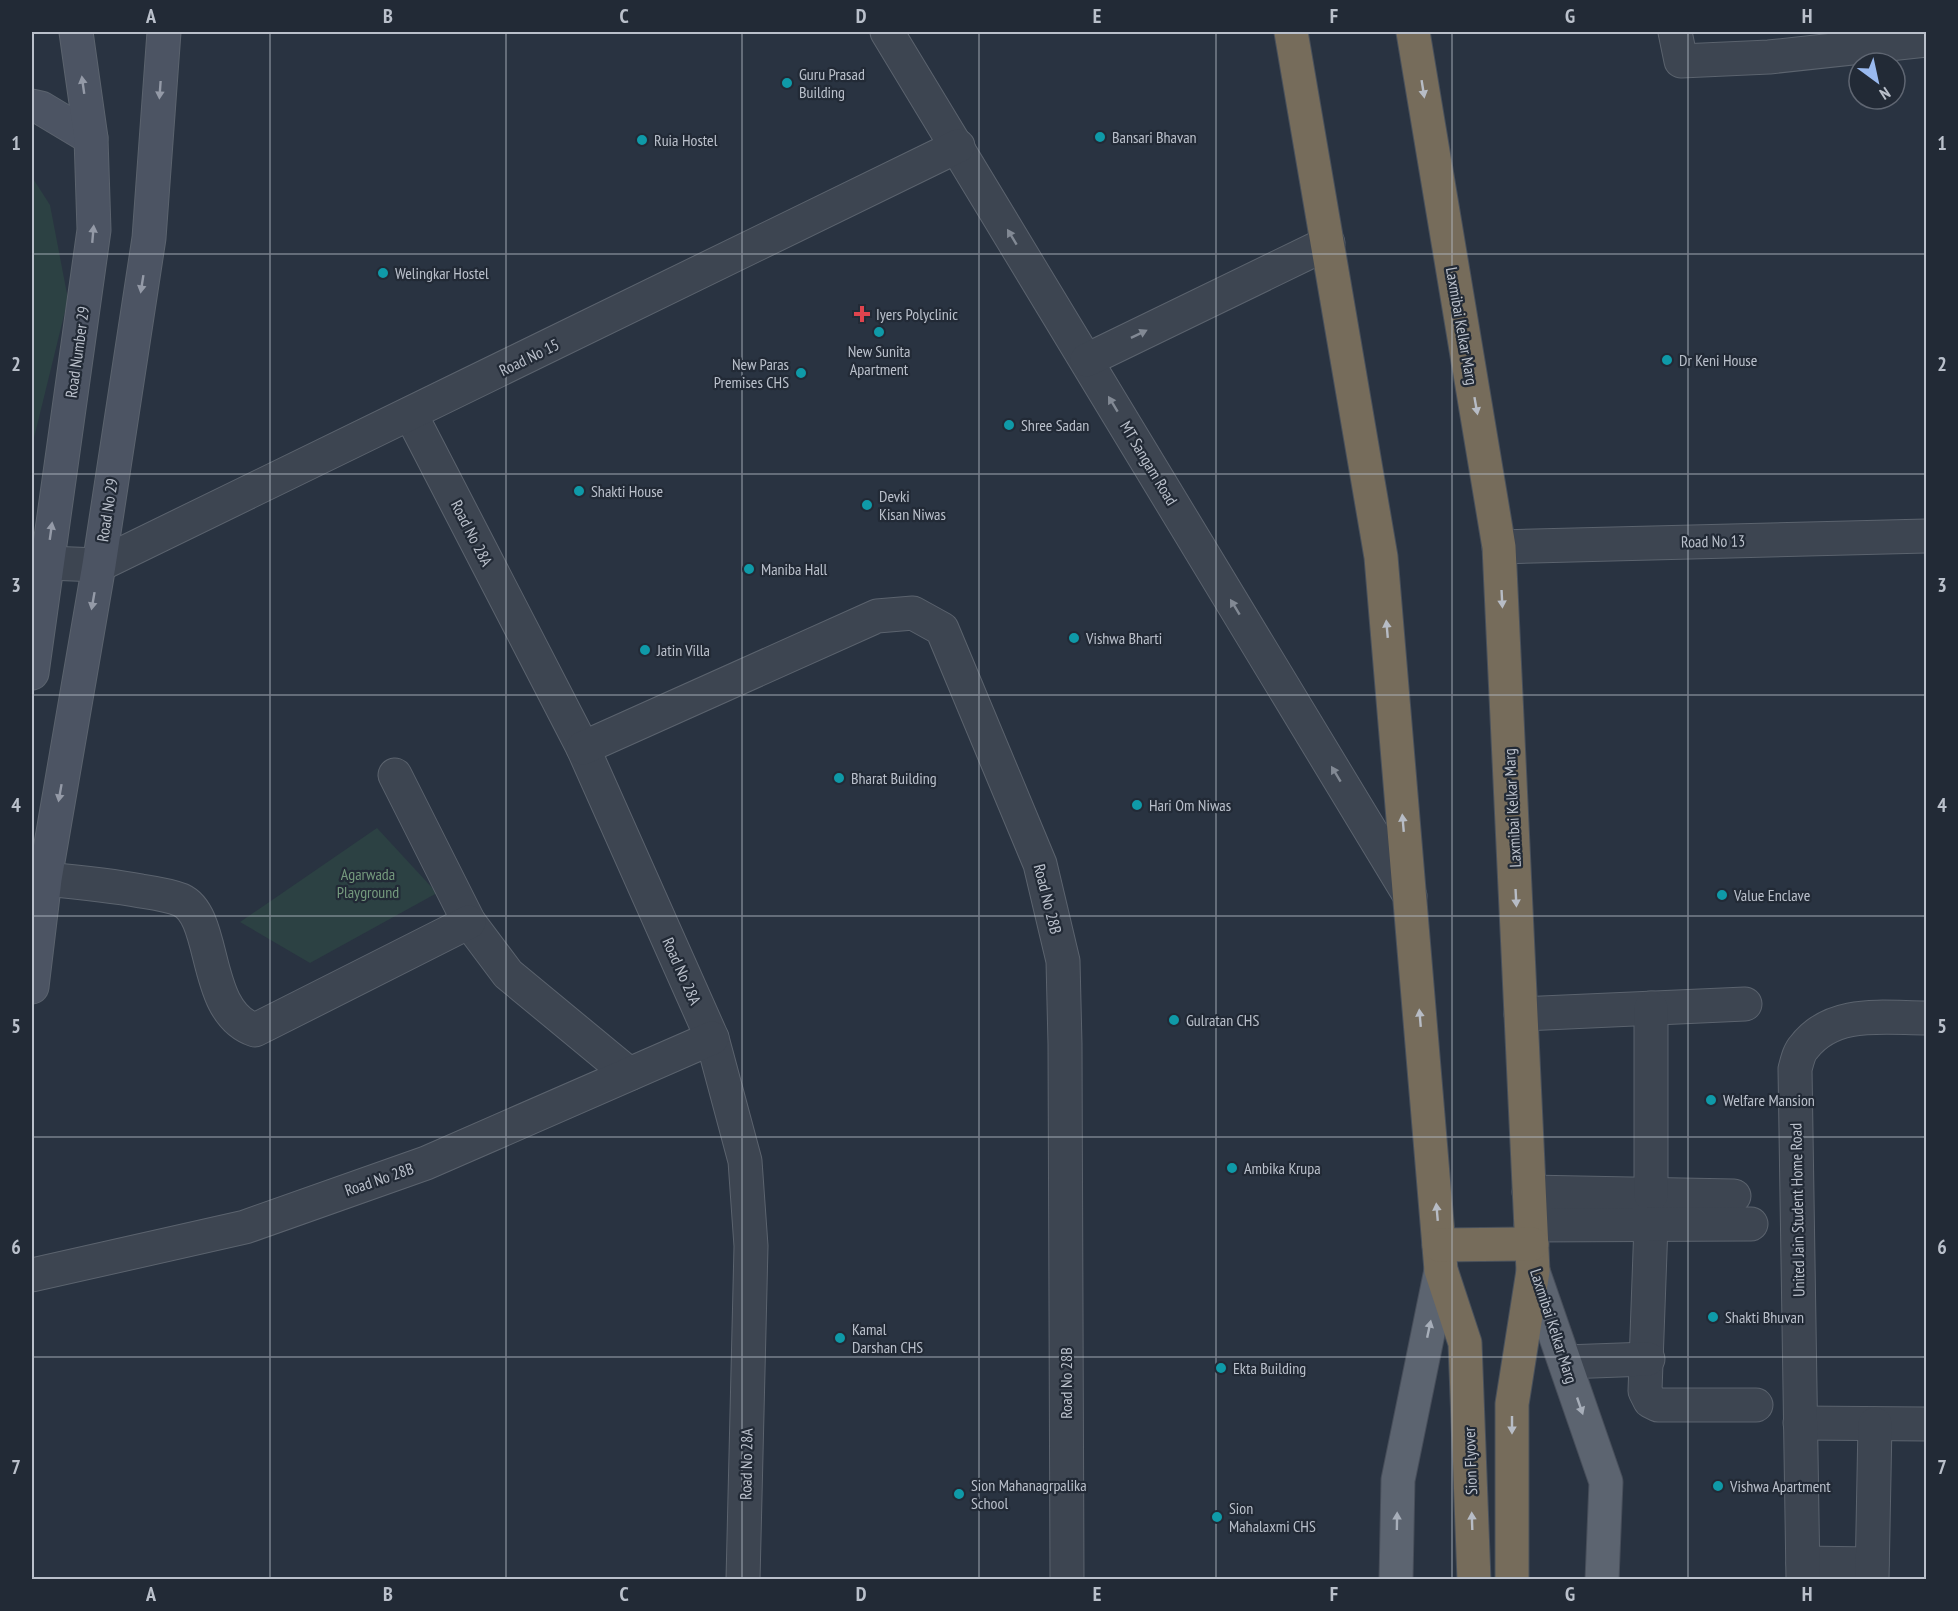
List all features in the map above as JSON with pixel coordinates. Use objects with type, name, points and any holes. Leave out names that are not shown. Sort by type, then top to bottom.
[{"type":"highway","points":[[1291,32],[1381,557],[1440,1258],[1532,1247],[1512,1404],[1512,1580]]},
{"type":"highway","name":"Laxmibai Kelkar Marg","points":[[1413,32],[1499,546],[1532,1247]]},
{"type":"highway","name":"Sion Flyover","points":[[1440,1258],[1465,1343],[1474,1580]]},
{"type":"main road","name":"Road Number 29","points":[[32,672],[94,230],[91,138],[75,32]]},
{"type":"main road","name":"Road No 29","points":[[32,987],[45,879],[99,565],[149,238],[164,32]]},
{"type":"main road","points":[[32,106],[41,108],[91,138]]},
{"type":"main road","name":"Laxmibai Kelkar Marg","points":[[1532,1247],[1565,1362],[1605,1482],[1602,1580]]},
{"type":"main road","points":[[1396,1580],[1398,1480],[1440,1258]]},
{"type":"street","name":"MT Sangam Road","points":[[887,32],[1410,896]]},
{"type":"street","points":[[1674,32],[1681,61],[1769,57],[1926,40]]},
{"type":"street","name":"Road No 15","points":[[99,565],[411,415],[958,146]]},
{"type":"street","points":[[1087,360],[1328,243]]},
{"type":"street","name":"Road No 28A","points":[[411,415],[583,748],[712,1038],[745,1161],[751,1246],[743,1580]]},
{"type":"street","name":"Road No 13","points":[[1499,546],[1926,536]]},
{"type":"street","points":[[47,563],[99,565]]},
{"type":"street","name":"Road No 28B","points":[[583,748],[877,616],[913,613],[942,629],[1040,864],[1063,961],[1067,1580]]},
{"type":"street","points":[[395,775],[469,922],[508,974],[628,1074]]},
{"type":"street","points":[[45,879],[111,885],[183,901],[199,919],[216,985],[230,1010],[243,1026],[255,1030],[469,922]]},
{"type":"street","points":[[1521,1014],[1745,1004]]},
{"type":"street","points":[[1651,1008],[1651,1210],[1648,1359],[1645,1391],[1650,1401],[1658,1405],[1756,1405]]},
{"type":"street","name":"United Jain Student Home Road","points":[[1803,1571],[1795,1069],[1802,1048],[1821,1030],[1854,1017],[1926,1018]]},
{"type":"street","name":"Road No 28B","points":[[32,1275],[245,1227],[426,1163],[712,1038]]},
{"type":"street","points":[[1529,1192],[1751,1224]]},
{"type":"street","points":[[1532,1247],[1651,1210],[1734,1196]]},
{"type":"street","points":[[1565,1362],[1648,1359]]},
{"type":"street","points":[[1800,1423],[1926,1424]]},
{"type":"street","points":[[1803,1571],[1872,1572],[1875,1424]]},
{"type":"green space","points":[[32,177],[50,205],[68,299],[32,446]]},
{"type":"green space","name":"Agarwada Playground","points":[[377,828],[437,893],[310,963],[240,922]]},
{"type":"place","name":"Guru Prasad Building","points":[[787,83]]},
{"type":"place","name":"Bansari Bhavan","points":[[1100,137]]},
{"type":"place","name":"Ruia Hostel","points":[[642,140]]},
{"type":"place","name":"Welingkar Hostel","points":[[383,273]]},
{"type":"place","name":"Iyers Polyclinic","points":[[862,314]]},
{"type":"place","name":"New Sunita Apartment","points":[[879,332]]},
{"type":"place","name":"Dr Keni House","points":[[1667,360]]},
{"type":"place","name":"New Paras Premises CHS","points":[[801,373]]},
{"type":"place","name":"Shree Sadan","points":[[1009,425]]},
{"type":"place","name":"Shakti House","points":[[579,491]]},
{"type":"place","name":"Devki Kisan Niwas","points":[[867,505]]},
{"type":"place","name":"Maniba Hall","points":[[749,569]]},
{"type":"place","name":"Vishwa Bharti","points":[[1074,638]]},
{"type":"place","name":"Jatin Villa","points":[[645,650]]},
{"type":"place","name":"Bharat Building","points":[[839,778]]},
{"type":"place","name":"Hari Om Niwas","points":[[1137,805]]},
{"type":"place","name":"Value Enclave","points":[[1722,895]]},
{"type":"place","name":"Gulratan CHS","points":[[1174,1020]]},
{"type":"place","name":"Welfare Mansion","points":[[1711,1100]]},
{"type":"place","name":"Ambika Krupa","points":[[1232,1168]]},
{"type":"place","name":"Shakti Bhuvan","points":[[1713,1317]]},
{"type":"place","name":"Kamal Darshan CHS","points":[[840,1338]]},
{"type":"place","name":"Ekta Building","points":[[1221,1368]]},
{"type":"place","name":"Vishwa Apartment","points":[[1718,1486]]},
{"type":"place","name":"Sion Mahanagrpalika School","points":[[959,1494]]},
{"type":"place","name":"Sion Mahalaxmi CHS","points":[[1217,1517]]}]
